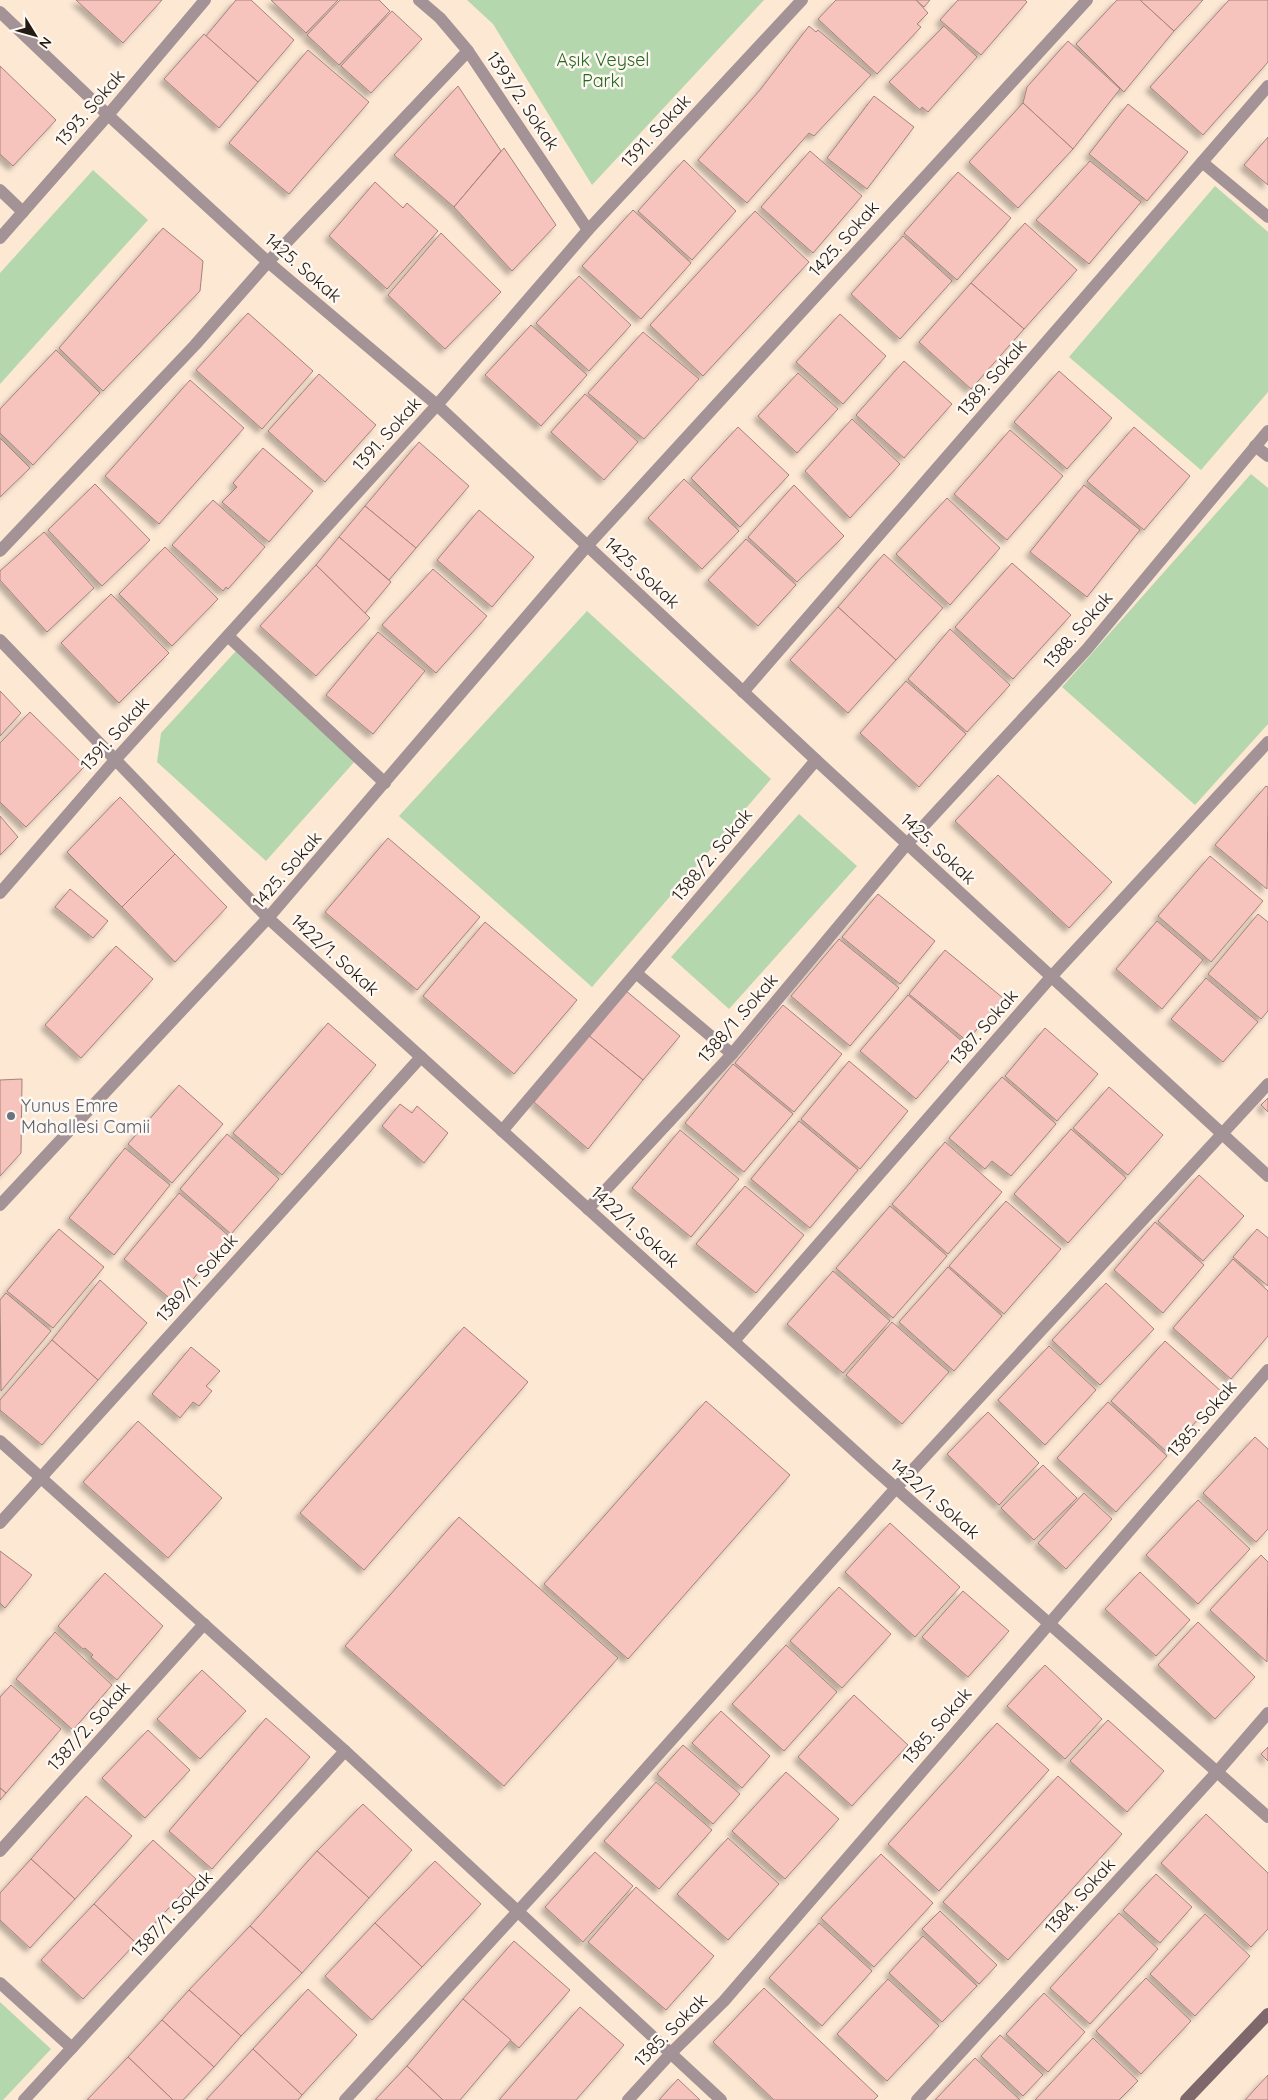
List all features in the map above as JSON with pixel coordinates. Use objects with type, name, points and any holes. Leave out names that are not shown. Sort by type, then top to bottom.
[{"type":"main road","points":[[1186,2100],[1268,2014]]},
{"type":"street","name":"1393. Sokak","points":[[0,238],[108,115],[205,0]]},
{"type":"street","name":"1393/2. Sokak","points":[[419,0],[440,18],[468,51],[588,230]]},
{"type":"street","name":"1391. Sokak","points":[[0,893],[115,760],[437,405],[588,230],[802,0]]},
{"type":"street","name":"1425. Sokak","points":[[0,1205],[268,918],[587,546],[1087,0]]},
{"type":"street","name":"1425. Sokak","points":[[0,12],[108,115],[268,262],[437,405],[816,760],[1268,1176]]},
{"type":"street","points":[[0,551],[195,344],[268,262],[468,51]]},
{"type":"street","name":"1389. Sokak","points":[[743,692],[1268,86]]},
{"type":"street","points":[[1202,162],[1268,217]]},
{"type":"street","points":[[0,190],[23,212]]},
{"type":"street","name":"1388. Sokak","points":[[907,844],[1087,649],[1268,431]]},
{"type":"street","points":[[1255,446],[1268,456]]},
{"type":"street","points":[[228,636],[385,783]]},
{"type":"street","name":"1422/1. Sokak","points":[[0,640],[268,918],[896,1488],[1268,1817]]},
{"type":"street","name":"1387. Sokak","points":[[734,1341],[1051,977],[1268,742]]},
{"type":"street","name":"1388/2. Sokak","points":[[502,1131],[816,760]]},
{"type":"street","name":"1388/1 .Sokak","points":[[588,1209],[732,1054],[907,844]]},
{"type":"street","points":[[636,973],[732,1054]]},
{"type":"street","name":"1389/1. Sokak","points":[[0,1524],[421,1056]]},
{"type":"street","points":[[344,2100],[518,1912],[896,1488],[1268,1084]]},
{"type":"street","name":"1385. Sokak","points":[[628,2100],[724,2001],[1268,1370]]},
{"type":"street","points":[[0,1442],[345,1751],[721,2100]]},
{"type":"street","name":"1387/2. Sokak","points":[[0,1851],[204,1624]]},
{"type":"street","name":"1384. Sokak","points":[[917,2100],[1217,1772],[1268,1713]]},
{"type":"street","name":"1387/1. Sokak","points":[[24,2100],[345,1751]]},
{"type":"street","points":[[0,1983],[72,2048]]},
{"type":"green space","name":"Aşık Veysel Parkı","points":[[467,0],[764,0],[592,185],[493,24]]},
{"type":"green space","points":[[93,170],[148,220],[0,384],[0,273]]},
{"type":"green space","points":[[1215,186],[1268,232],[1268,392],[1201,470],[1069,357]]},
{"type":"green space","points":[[1251,474],[1268,488],[1268,724],[1195,805],[1062,687]]},
{"type":"green space","points":[[587,611],[771,779],[592,987],[399,816]]},
{"type":"green space","points":[[236,651],[356,760],[266,861],[157,762],[161,733]]},
{"type":"green space","points":[[799,814],[857,866],[729,1009],[671,957]]},
{"type":"green space","points":[[0,2002],[51,2049],[3,2100],[0,2100]]},
{"type":"building","points":[[76,0],[162,0],[123,43]]},
{"type":"building","points":[[236,0],[251,0],[294,40],[258,82],[206,36]]},
{"type":"building","points":[[271,0],[338,0],[306,33]]},
{"type":"building","points":[[340,0],[379,0],[390,11],[339,65],[307,35]]},
{"type":"building","points":[[836,0],[916,0],[928,13],[917,24],[921,27],[877,74],[818,19]]},
{"type":"building","points":[[916,0],[930,0],[924,7]]},
{"type":"building","points":[[958,0],[1025,0],[1027,2],[981,55],[940,20]]},
{"type":"building","points":[[1117,0],[1140,0],[1174,31],[1124,92],[1076,44]]},
{"type":"building","points":[[1140,0],[1203,0],[1174,31]]},
{"type":"building","points":[[1229,0],[1268,0],[1268,62],[1203,135],[1150,87]]},
{"type":"building","points":[[392,11],[422,39],[371,93],[341,66]]},
{"type":"building","points":[[809,26],[816,32],[818,30],[871,75],[814,136],[809,133],[747,203],[698,160],[760,90]]},
{"type":"building","points":[[944,26],[977,57],[928,112],[922,107],[920,110],[889,82]]},
{"type":"building","points":[[204,34],[258,82],[219,128],[164,79]]},
{"type":"building","points":[[1068,41],[1120,89],[1073,149],[1023,103],[1027,87]]},
{"type":"building","points":[[308,50],[369,102],[289,194],[229,143]]},
{"type":"building","points":[[0,66],[56,120],[13,166],[0,154]]},
{"type":"building","points":[[458,86],[501,151],[454,207],[394,155]]},
{"type":"building","points":[[874,96],[914,127],[867,189],[827,158]]},
{"type":"building","points":[[1023,103],[1073,149],[1018,208],[969,162]]},
{"type":"building","points":[[1128,104],[1188,152],[1147,201],[1089,154]]},
{"type":"building","points":[[1268,137],[1268,185],[1244,165]]},
{"type":"building","points":[[504,148],[556,225],[512,271],[454,207]]},
{"type":"building","points":[[810,151],[862,196],[813,253],[761,207]]},
{"type":"building","points":[[684,160],[736,211],[692,260],[638,211]]},
{"type":"building","points":[[1090,161],[1141,202],[1089,264],[1036,220]]},
{"type":"building","points":[[958,172],[1011,218],[957,280],[904,233]]},
{"type":"building","points":[[375,182],[403,208],[407,203],[438,231],[387,289],[329,236]]},
{"type":"building","points":[[633,210],[691,263],[641,319],[582,266]]},
{"type":"building","points":[[755,211],[809,262],[703,376],[650,325]]},
{"type":"building","points":[[1025,223],[1077,270],[1024,329],[971,283]]},
{"type":"building","points":[[163,228],[203,261],[200,291],[103,391],[59,348]]},
{"type":"building","points":[[441,233],[501,292],[445,349],[388,295]]},
{"type":"building","points":[[903,236],[952,281],[900,339],[851,294]]},
{"type":"building","points":[[579,276],[631,325],[589,371],[536,323]]},
{"type":"building","points":[[971,283],[1024,329],[971,389],[919,342]]},
{"type":"building","points":[[248,313],[313,371],[262,429],[196,370]]},
{"type":"building","points":[[840,314],[886,356],[843,404],[796,362]]},
{"type":"building","points":[[531,325],[587,375],[541,426],[485,375]]},
{"type":"building","points":[[643,332],[699,379],[644,439],[588,393]]},
{"type":"building","points":[[56,350],[100,393],[33,465],[0,433],[0,409]]},
{"type":"building","points":[[904,361],[952,404],[904,458],[856,415]]},
{"type":"building","points":[[1059,371],[1112,418],[1067,469],[1014,422]]},
{"type":"building","points":[[798,373],[838,409],[797,453],[758,416]]},
{"type":"building","points":[[319,374],[376,425],[325,482],[268,431]]},
{"type":"building","points":[[190,380],[244,428],[159,524],[105,476]]},
{"type":"building","points":[[585,394],[638,442],[604,480],[551,432]]},
{"type":"building","points":[[852,419],[900,464],[850,518],[805,471]]},
{"type":"building","points":[[738,427],[789,475],[740,527],[691,478]]},
{"type":"building","points":[[1134,427],[1190,476],[1144,530],[1087,481]]},
{"type":"building","points":[[1010,430],[1063,476],[1007,540],[954,494]]},
{"type":"building","points":[[0,438],[30,468],[0,497]]},
{"type":"building","points":[[419,442],[469,486],[416,548],[365,506]]},
{"type":"building","points":[[263,448],[313,491],[269,542],[222,502],[237,487],[233,483]]},
{"type":"building","points":[[684,479],[739,531],[702,569],[648,518]]},
{"type":"building","points":[[95,484],[150,540],[102,586],[48,530]]},
{"type":"building","points":[[794,485],[844,536],[797,582],[748,537]]},
{"type":"building","points":[[1084,485],[1140,530],[1087,597],[1030,552]]},
{"type":"building","points":[[947,498],[1000,548],[950,605],[896,554]]},
{"type":"building","points":[[213,500],[265,547],[228,589],[226,587],[223,591],[172,545]]},
{"type":"building","points":[[365,506],[416,548],[389,580],[339,537]]},
{"type":"building","points":[[479,510],[534,557],[492,607],[437,560]]},
{"type":"building","points":[[44,532],[94,588],[47,632],[0,580],[0,571]]},
{"type":"building","points":[[339,537],[391,582],[365,613],[316,565]]},
{"type":"building","points":[[746,539],[796,585],[758,626],[708,580]]},
{"type":"building","points":[[165,547],[218,599],[172,646],[119,594]]},
{"type":"building","points":[[884,554],[943,608],[896,660],[838,607]]},
{"type":"building","points":[[1012,563],[1071,615],[1013,679],[955,627]]},
{"type":"building","points":[[316,565],[370,618],[316,676],[260,626]]},
{"type":"building","points":[[433,569],[487,616],[436,673],[382,625]]},
{"type":"building","points":[[111,594],[169,653],[119,703],[61,643]]},
{"type":"building","points":[[838,607],[896,660],[848,713],[790,660]]},
{"type":"building","points":[[950,629],[1010,685],[967,732],[908,679]]},
{"type":"building","points":[[378,632],[425,671],[373,734],[326,695]]},
{"type":"building","points":[[906,681],[966,734],[919,787],[860,733]]},
{"type":"building","points":[[0,691],[21,713],[0,736]]},
{"type":"building","points":[[30,712],[85,766],[26,827],[0,802],[0,743]]},
{"type":"building","points":[[998,775],[1112,882],[1069,928],[955,821]]},
{"type":"building","points":[[1266,786],[1268,787],[1267,889],[1215,845]]},
{"type":"building","points":[[120,797],[175,854],[122,907],[67,852]]},
{"type":"building","points":[[0,816],[18,837],[0,855]]},
{"type":"building","points":[[388,838],[480,917],[417,990],[325,912]]},
{"type":"building","points":[[175,854],[227,907],[175,962],[122,907]]},
{"type":"building","points":[[1210,856],[1263,901],[1211,962],[1158,916]]},
{"type":"building","points":[[70,889],[108,921],[93,938],[55,907]]},
{"type":"building","points":[[878,894],[935,941],[900,984],[842,937]]},
{"type":"building","points":[[1258,914],[1268,922],[1268,1011],[1261,1019],[1208,974]]},
{"type":"building","points":[[1157,921],[1203,960],[1162,1009],[1116,969]]},
{"type":"building","points":[[485,922],[577,1000],[514,1074],[423,996]]},
{"type":"building","points":[[839,939],[899,988],[850,1046],[791,996]]},
{"type":"building","points":[[116,946],[153,979],[81,1058],[45,1025]]},
{"type":"building","points":[[945,950],[1003,998],[967,1041],[909,994]]},
{"type":"building","points":[[1206,978],[1258,1022],[1223,1062],[1171,1019]]},
{"type":"building","points":[[625,990],[680,1036],[643,1080],[588,1035]]},
{"type":"building","points":[[908,995],[964,1043],[916,1099],[860,1051]]},
{"type":"building","points":[[783,1005],[842,1054],[794,1112],[735,1063]]},
{"type":"building","points":[[328,1023],[376,1065],[282,1175],[233,1133]]},
{"type":"building","points":[[1045,1028],[1098,1074],[1057,1121],[1005,1076]]},
{"type":"building","points":[[588,1035],[643,1080],[588,1149],[534,1102]]},
{"type":"building","points":[[849,1061],[908,1111],[860,1169],[801,1119]]},
{"type":"building","points":[[733,1064],[793,1114],[744,1172],[685,1123]]},
{"type":"building","points":[[1002,1077],[1056,1124],[1011,1176],[992,1161],[985,1169],[949,1138]]},
{"type":"building","name":"Yunus Emre Mahallesi Camii","points":[[22,1079],[21,1153],[0,1176],[0,1080]]},
{"type":"building","points":[[179,1085],[223,1124],[172,1183],[128,1144]]},
{"type":"building","points":[[1109,1087],[1163,1135],[1128,1175],[1073,1128]]},
{"type":"building","points":[[1268,1098],[1268,1112],[1261,1105]]},
{"type":"building","points":[[400,1104],[412,1113],[417,1106],[448,1133],[424,1163],[382,1126]]},
{"type":"building","points":[[799,1121],[858,1170],[810,1228],[751,1179]]},
{"type":"building","points":[[1071,1129],[1126,1178],[1068,1243],[1014,1194]]},
{"type":"building","points":[[680,1130],[739,1179],[691,1237],[632,1188]]},
{"type":"building","points":[[227,1134],[279,1179],[231,1234],[180,1189]]},
{"type":"building","points":[[945,1142],[1002,1192],[948,1254],[892,1204]]},
{"type":"building","points":[[125,1148],[170,1185],[114,1255],[69,1218]]},
{"type":"building","points":[[1199,1175],[1244,1216],[1203,1261],[1158,1221]]},
{"type":"building","points":[[745,1186],[804,1235],[756,1293],[696,1244]]},
{"type":"building","points":[[179,1193],[229,1236],[174,1302],[124,1259]]},
{"type":"building","points":[[1006,1201],[1061,1249],[1004,1314],[949,1266]]},
{"type":"building","points":[[890,1206],[947,1256],[893,1318],[836,1268]]},
{"type":"building","points":[[1155,1222],[1204,1265],[1163,1313],[1114,1270]]},
{"type":"building","points":[[59,1229],[104,1267],[53,1328],[7,1291]]},
{"type":"building","points":[[1257,1229],[1268,1238],[1268,1286],[1233,1257]]},
{"type":"building","points":[[1233,1259],[1268,1291],[1268,1336],[1231,1379],[1173,1328]]},
{"type":"building","points":[[948,1267],[1002,1316],[954,1371],[899,1322]]},
{"type":"building","points":[[833,1271],[890,1321],[843,1373],[787,1324]]},
{"type":"building","points":[[100,1280],[147,1323],[98,1380],[52,1340]]},
{"type":"building","points":[[1106,1283],[1154,1329],[1100,1385],[1052,1340]]},
{"type":"building","points":[[6,1293],[51,1331],[1,1391],[0,1300]]},
{"type":"building","points":[[892,1322],[949,1372],[902,1424],[846,1375]]},
{"type":"building","points":[[464,1327],[528,1382],[364,1570],[300,1513]]},
{"type":"building","points":[[52,1340],[98,1380],[42,1445],[0,1410],[0,1400]]},
{"type":"building","points":[[1165,1341],[1222,1392],[1168,1453],[1111,1401]]},
{"type":"building","points":[[1049,1346],[1096,1390],[1045,1445],[998,1400]]},
{"type":"building","points":[[191,1347],[220,1371],[206,1386],[212,1391],[199,1406],[193,1402],[180,1418],[152,1394]]},
{"type":"building","points":[[706,1401],[790,1475],[628,1659],[544,1584]]},
{"type":"building","points":[[1108,1402],[1167,1456],[1116,1512],[1057,1458]]},
{"type":"building","points":[[988,1412],[1039,1463],[999,1505],[947,1454]]},
{"type":"building","points":[[138,1421],[222,1498],[168,1558],[83,1482]]},
{"type":"building","points":[[1255,1437],[1268,1449],[1268,1529],[1256,1542],[1203,1493]]},
{"type":"building","points":[[1043,1465],[1077,1498],[1034,1540],[1001,1508]]},
{"type":"building","points":[[1084,1493],[1112,1519],[1066,1569],[1038,1543]]},
{"type":"building","points":[[1198,1500],[1250,1549],[1198,1604],[1146,1555]]},
{"type":"building","points":[[459,1517],[618,1658],[504,1786],[345,1646]]},
{"type":"building","points":[[890,1523],[960,1587],[915,1637],[845,1572]]},
{"type":"building","points":[[0,1551],[32,1575],[5,1608],[0,1603]]},
{"type":"building","points":[[1261,1555],[1268,1562],[1267,1662],[1210,1610]]},
{"type":"building","points":[[1140,1572],[1190,1620],[1156,1656],[1105,1609]]},
{"type":"building","points":[[105,1573],[163,1626],[117,1680],[91,1657],[93,1655],[85,1648],[83,1649],[58,1626]]},
{"type":"building","points":[[839,1587],[891,1634],[842,1688],[790,1641]]},
{"type":"building","points":[[963,1591],[1009,1631],[968,1677],[922,1637]]},
{"type":"building","points":[[1198,1622],[1255,1677],[1215,1719],[1158,1665]]},
{"type":"building","points":[[55,1632],[112,1685],[73,1730],[16,1679]]},
{"type":"building","points":[[786,1645],[837,1692],[784,1751],[732,1704]]},
{"type":"building","points":[[1045,1665],[1102,1719],[1065,1759],[1007,1706]]},
{"type":"building","points":[[202,1670],[246,1711],[200,1759],[157,1719]]},
{"type":"building","points":[[11,1685],[61,1729],[6,1793],[0,1788],[0,1697]]},
{"type":"building","points":[[854,1695],[908,1745],[852,1806],[798,1757]]},
{"type":"building","points":[[721,1711],[770,1756],[742,1788],[692,1743]]},
{"type":"building","points":[[266,1718],[310,1757],[212,1869],[169,1831]]},
{"type":"building","points":[[1108,1720],[1164,1771],[1127,1812],[1070,1761]]},
{"type":"building","points":[[997,1723],[1049,1770],[939,1891],[888,1844]]},
{"type":"building","points":[[148,1730],[190,1770],[145,1818],[102,1778]]},
{"type":"building","points":[[683,1745],[740,1794],[713,1824],[657,1774]]},
{"type":"building","points":[[1268,1747],[1268,1761],[1261,1754]]},
{"type":"building","points":[[786,1772],[839,1819],[785,1879],[732,1831]]},
{"type":"building","points":[[1058,1776],[1122,1834],[1008,1960],[943,1902]]},
{"type":"building","points":[[656,1782],[712,1830],[659,1889],[604,1841]]},
{"type":"building","points":[[0,1788],[6,1793],[0,1800]]},
{"type":"building","points":[[86,1796],[132,1836],[75,1899],[31,1859]]},
{"type":"building","points":[[363,1804],[412,1850],[369,1898],[317,1851]]},
{"type":"building","points":[[1206,1814],[1268,1873],[1268,1929],[1251,1947],[1161,1863]]},
{"type":"building","points":[[728,1838],[779,1884],[728,1940],[677,1894]]},
{"type":"building","points":[[153,1840],[196,1879],[136,1943],[94,1904]]},
{"type":"building","points":[[317,1851],[369,1898],[302,1973],[250,1926]]},
{"type":"building","points":[[595,1852],[633,1886],[583,1942],[545,1907]]},
{"type":"building","points":[[881,1854],[933,1903],[874,1967],[821,1918]]},
{"type":"building","points":[[31,1859],[75,1899],[30,1948],[0,1920],[0,1893]]},
{"type":"building","points":[[435,1861],[481,1904],[422,1967],[375,1923]]},
{"type":"building","points":[[1156,1874],[1192,1907],[1160,1943],[1123,1910]]},
{"type":"building","points":[[636,1887],[714,1956],[666,2010],[588,1942]]},
{"type":"building","points":[[94,1904],[136,1943],[83,1999],[41,1960]]},
{"type":"building","points":[[940,1911],[997,1965],[979,1984],[922,1929]]},
{"type":"building","points":[[1119,1913],[1158,1949],[1090,2024],[1050,1988]]},
{"type":"building","points":[[1205,1914],[1250,1956],[1195,2016],[1150,1974]]},
{"type":"building","points":[[375,1923],[422,1967],[372,2020],[325,1976]]},
{"type":"building","points":[[819,1923],[872,1971],[822,2026],[769,1978]]},
{"type":"building","points":[[250,1926],[302,1973],[241,2036],[189,1990]]},
{"type":"building","points":[[923,1936],[977,1986],[942,2022],[889,1973]]},
{"type":"building","points":[[514,1941],[570,1990],[519,2048],[463,1999]]},
{"type":"building","points":[[1146,1978],[1191,2021],[1141,2074],[1096,2031]]},
{"type":"building","points":[[888,1979],[939,2026],[887,2081],[837,2034]]},
{"type":"building","points":[[764,1988],[878,2096],[874,2100],[774,2100],[713,2042]]},
{"type":"building","points":[[308,1989],[357,2035],[302,2095],[253,2049]]},
{"type":"building","points":[[189,1990],[241,2036],[214,2067],[162,2020]]},
{"type":"building","points":[[1044,1993],[1085,2032],[1048,2072],[1006,2034]]},
{"type":"building","points":[[463,1999],[511,2040],[460,2100],[443,2100],[407,2066]]},
{"type":"building","points":[[580,2007],[624,2045],[576,2100],[499,2100]]},
{"type":"building","points":[[162,2020],[214,2067],[183,2100],[173,2100],[128,2057]]},
{"type":"building","points":[[1000,2035],[1043,2075],[1023,2096],[981,2056]]},
{"type":"building","points":[[1093,2038],[1138,2081],[1119,2100],[1035,2100]]},
{"type":"building","points":[[253,2049],[302,2095],[298,2100],[206,2100]]},
{"type":"building","points":[[128,2057],[173,2100],[87,2100]]},
{"type":"building","points":[[975,2058],[1020,2100],[935,2100]]},
{"type":"building","points":[[407,2066],[443,2100],[375,2100]]},
{"type":"building","points":[[1268,2075],[1268,2100],[1245,2100]]},
{"type":"building","points":[[678,2079],[700,2100],[659,2100]]},
{"type":"place","name":"Yunus Emre Mahallesi Camii","points":[[11,1116]]}]
